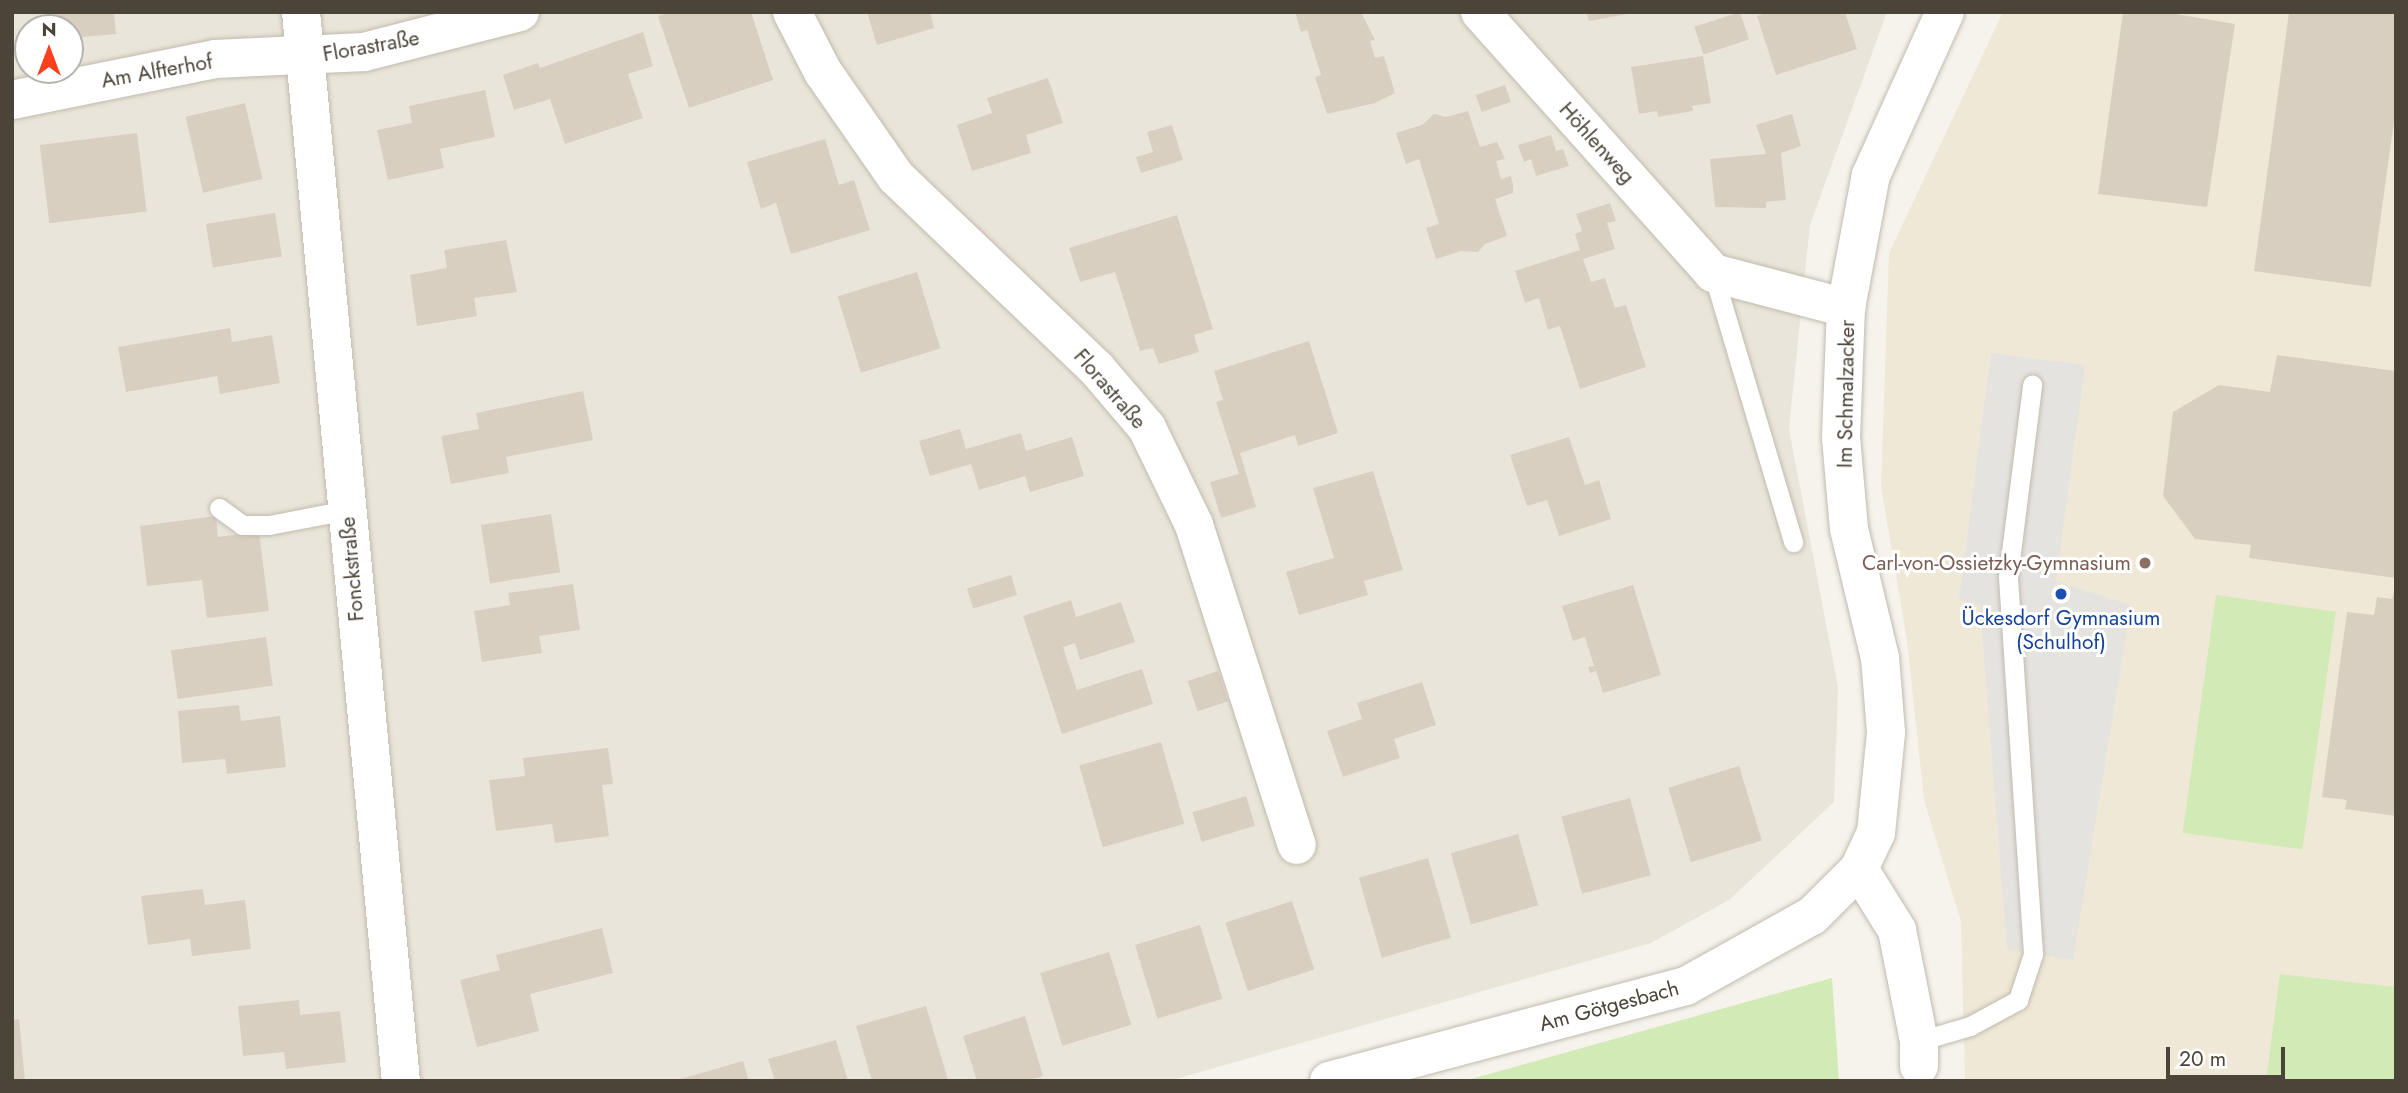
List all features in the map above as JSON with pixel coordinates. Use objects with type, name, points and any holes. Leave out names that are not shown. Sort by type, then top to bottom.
[{"type":"street","name":"Fonckstraße","points":[[301,12],[401,1081]]},
{"type":"street","name":"Florastraße","points":[[304,57],[364,52],[520,12]]},
{"type":"street","name":"Florastraße","points":[[792,12],[823,72],[896,177],[1096,368],[1147,428],[1194,525],[1297,845]]},
{"type":"street","name":"Höhlenweg","points":[[1480,12],[1713,273]]},
{"type":"street","name":"Im Schmalzacker","points":[[1859,869],[1876,833],[1886,732],[1880,658],[1849,529],[1844,477],[1841,437],[1846,308],[1871,175],[1945,12]]},
{"type":"street","name":"Am Alfterhof","points":[[12,100],[215,59],[304,57]]},
{"type":"street","points":[[1713,273],[1846,308]]},
{"type":"street","points":[[1859,869],[1897,930],[1919,1054]]},
{"type":"street","name":"Am Götgesbach","points":[[1329,1081],[1686,986],[1812,916],[1859,869]]},
{"type":"lane","name":"Höhlenweg","points":[[1713,273],[1793,542]]},
{"type":"lane","points":[[1919,1054],[2018,1000],[2033,954],[2008,576],[2032,385]]},
{"type":"lane","points":[[219,508],[242,525],[269,525],[347,510]]},
{"type":"shaded area","points":[[12,12],[1887,12],[1810,225],[1789,429],[1838,687],[1834,802],[1729,900],[1651,943],[1169,1081],[12,1081]]},
{"type":"shaded area","name":"Carl-von-Ossietzky-Gymnasium","points":[[2003,12],[2396,12],[2396,1081],[1965,1081],[1961,922],[1924,800],[1907,640],[1881,486],[1889,253]]},
{"type":"shaded area","points":[[1991,353],[2085,365],[2056,581],[2131,605],[2073,960],[2007,949],[1980,605],[1959,600]]},
{"type":"green space","points":[[2216,595],[2336,612],[2302,850],[2183,833]]},
{"type":"green space","points":[[2280,974],[2396,987],[2396,1081],[2266,1081]]},
{"type":"green space","points":[[1832,978],[1839,1081],[1464,1081]]},
{"type":"building","points":[[114,12],[116,34],[84,37],[84,14],[47,14]]},
{"type":"building","points":[[669,12],[751,12],[773,80],[689,108],[658,16]]},
{"type":"building","points":[[867,12],[930,12],[934,28],[877,45]]},
{"type":"building","points":[[1295,12],[1361,12],[1375,40],[1370,41],[1375,58],[1384,56],[1395,93],[1375,103],[1327,114],[1315,77],[1321,75],[1307,30],[1301,32]]},
{"type":"building","points":[[1586,12],[1633,12],[1633,13],[1589,21]]},
{"type":"building","points":[[1740,12],[1749,40],[1703,54],[1694,27]]},
{"type":"building","points":[[1768,12],[1845,12],[1857,49],[1776,75],[1757,16]]},
{"type":"building","points":[[2123,12],[2164,12],[2235,24],[2207,207],[2098,194]]},
{"type":"building","points":[[2289,12],[2396,12],[2396,107],[2371,287],[2254,271]]},
{"type":"building","points":[[643,32],[653,66],[628,74],[643,118],[565,144],[550,99],[514,110],[503,75],[538,63],[540,68]]},
{"type":"building","points":[[1703,56],[1711,103],[1692,106],[1693,111],[1658,117],[1657,111],[1639,114],[1631,67]]},
{"type":"building","points":[[1048,78],[1063,123],[1026,135],[1031,153],[972,171],[957,125],[992,113],[987,98]]},
{"type":"building","points":[[1505,85],[1511,102],[1482,112],[1476,95]]},
{"type":"building","points":[[485,90],[495,137],[440,149],[444,168],[388,180],[377,130],[412,123],[409,106]]},
{"type":"building","points":[[245,103],[263,179],[203,193],[186,117]]},
{"type":"building","points":[[1468,111],[1480,147],[1497,142],[1505,159],[1496,161],[1501,179],[1511,176],[1513,193],[1495,199],[1507,236],[1485,244],[1478,252],[1461,251],[1436,259],[1426,228],[1439,224],[1419,159],[1406,164],[1396,133],[1422,125],[1434,114],[1446,117]]},
{"type":"building","points":[[1792,114],[1801,146],[1781,153],[1786,200],[1766,202],[1766,208],[1715,207],[1710,159],[1766,154],[1756,125]]},
{"type":"building","points":[[1172,125],[1183,160],[1141,173],[1136,157],[1153,152],[1147,132]]},
{"type":"building","points":[[137,133],[147,211],[49,223],[40,145]]},
{"type":"building","points":[[1551,135],[1556,151],[1563,149],[1569,166],[1536,176],[1531,159],[1524,162],[1518,145]]},
{"type":"building","points":[[825,139],[839,185],[854,180],[870,230],[791,254],[776,203],[761,209],[747,162]]},
{"type":"building","points":[[1610,203],[1616,221],[1607,223],[1615,249],[1583,259],[1591,282],[1605,278],[1615,308],[1626,305],[1646,367],[1580,389],[1560,326],[1548,330],[1539,298],[1525,303],[1515,271],[1580,250],[1575,234],[1582,231],[1576,214]]},
{"type":"building","points":[[275,213],[282,256],[213,267],[206,224]]},
{"type":"building","points":[[1177,215],[1213,329],[1194,335],[1199,352],[1159,364],[1153,348],[1140,351],[1115,272],[1080,282],[1069,248]]},
{"type":"building","points":[[506,240],[517,292],[474,298],[477,316],[417,326],[410,275],[447,268],[444,250]]},
{"type":"building","points":[[917,272],[940,349],[861,373],[838,296]]},
{"type":"building","points":[[230,328],[232,342],[272,335],[280,383],[220,394],[217,376],[126,392],[118,347]]},
{"type":"building","points":[[1309,341],[1338,433],[1298,446],[1295,435],[1240,453],[1256,507],[1221,518],[1210,482],[1239,474],[1216,402],[1223,400],[1214,371]]},
{"type":"building","points":[[2277,355],[2396,371],[2396,578],[2249,558],[2251,545],[2195,539],[2163,496],[2173,412],[2219,385],[2270,392]]},
{"type":"building","points":[[583,391],[593,440],[506,457],[509,473],[451,484],[441,436],[479,429],[476,413]]},
{"type":"building","points":[[960,429],[966,449],[1021,433],[1026,451],[1072,437],[1084,476],[1030,492],[1025,476],[979,490],[971,464],[930,476],[919,441]]},
{"type":"building","points":[[1569,437],[1585,485],[1599,480],[1611,519],[1559,536],[1547,500],[1527,506],[1510,455]]},
{"type":"building","points":[[1373,471],[1403,570],[1364,581],[1368,595],[1299,615],[1286,572],[1334,558],[1313,488]]},
{"type":"building","points":[[551,514],[560,572],[490,583],[481,525]]},
{"type":"building","points":[[216,516],[218,537],[259,532],[269,611],[207,618],[202,580],[147,586],[140,526]]},
{"type":"building","points":[[1011,575],[1017,595],[973,609],[967,588]]},
{"type":"building","points":[[573,584],[580,630],[539,636],[542,653],[482,662],[474,611],[510,605],[508,593]]},
{"type":"building","points":[[2396,584],[2396,816],[2345,809],[2347,800],[2322,797],[2347,612],[2374,615],[2377,597],[2392,599]]},
{"type":"building","points":[[1633,585],[1661,675],[1603,693],[1596,671],[1590,673],[1588,667],[1594,666],[1585,637],[1573,641],[1562,606]]},
{"type":"building","points":[[1071,600],[1076,617],[1121,602],[1135,642],[1080,660],[1075,643],[1063,647],[1077,690],[1142,669],[1153,704],[1062,734],[1023,616]]},
{"type":"building","points":[[266,637],[273,686],[178,699],[171,650]]},
{"type":"building","points":[[1218,671],[1228,701],[1197,711],[1188,681]]},
{"type":"building","points":[[1422,682],[1436,725],[1394,739],[1400,758],[1343,777],[1327,731],[1362,719],[1357,703]]},
{"type":"building","points":[[239,705],[241,721],[280,716],[286,767],[227,774],[225,759],[182,763],[178,711]]},
{"type":"building","points":[[1161,742],[1184,824],[1103,847],[1079,765]]},
{"type":"building","points":[[608,748],[613,784],[602,785],[609,836],[555,843],[552,824],[496,831],[489,780],[525,776],[523,758]]},
{"type":"building","points":[[1739,766],[1762,841],[1691,862],[1668,788]]},
{"type":"building","points":[[1246,796],[1255,826],[1202,842],[1192,812]]},
{"type":"building","points":[[1630,798],[1651,875],[1582,894],[1561,816]]},
{"type":"building","points":[[1518,834],[1538,905],[1471,924],[1451,853]]},
{"type":"building","points":[[1428,858],[1451,938],[1382,958],[1359,878]]},
{"type":"building","points":[[203,889],[205,905],[245,900],[251,949],[192,956],[190,939],[148,945],[141,896]]},
{"type":"building","points":[[1292,901],[1314,969],[1248,991],[1225,923]]},
{"type":"building","points":[[1200,925],[1223,999],[1157,1019],[1135,945]]},
{"type":"building","points":[[602,928],[613,973],[530,994],[539,1031],[477,1047],[460,980],[500,970],[496,955]]},
{"type":"building","points":[[1109,952],[1131,1025],[1062,1046],[1040,973]]},
{"type":"building","points":[[299,1000],[300,1015],[340,1011],[346,1062],[286,1069],[284,1052],[243,1056],[238,1006]]},
{"type":"building","points":[[926,1006],[948,1080],[872,1081],[856,1026]]},
{"type":"building","points":[[1025,1016],[1043,1076],[1025,1081],[977,1081],[963,1036]]},
{"type":"building","points":[[19,1019],[25,1081],[12,1081],[12,1020]]},
{"type":"building","points":[[836,1040],[848,1081],[775,1081],[768,1059]]},
{"type":"building","points":[[743,1061],[749,1081],[677,1081],[677,1080]]},
{"type":"place","name":"Carl-von-Ossietzky-Gymnasium","points":[[2145,563]]},
{"type":"place","name":"Ückesdorf Gymnasium (Schulhof)","points":[[2061,594]]}]
